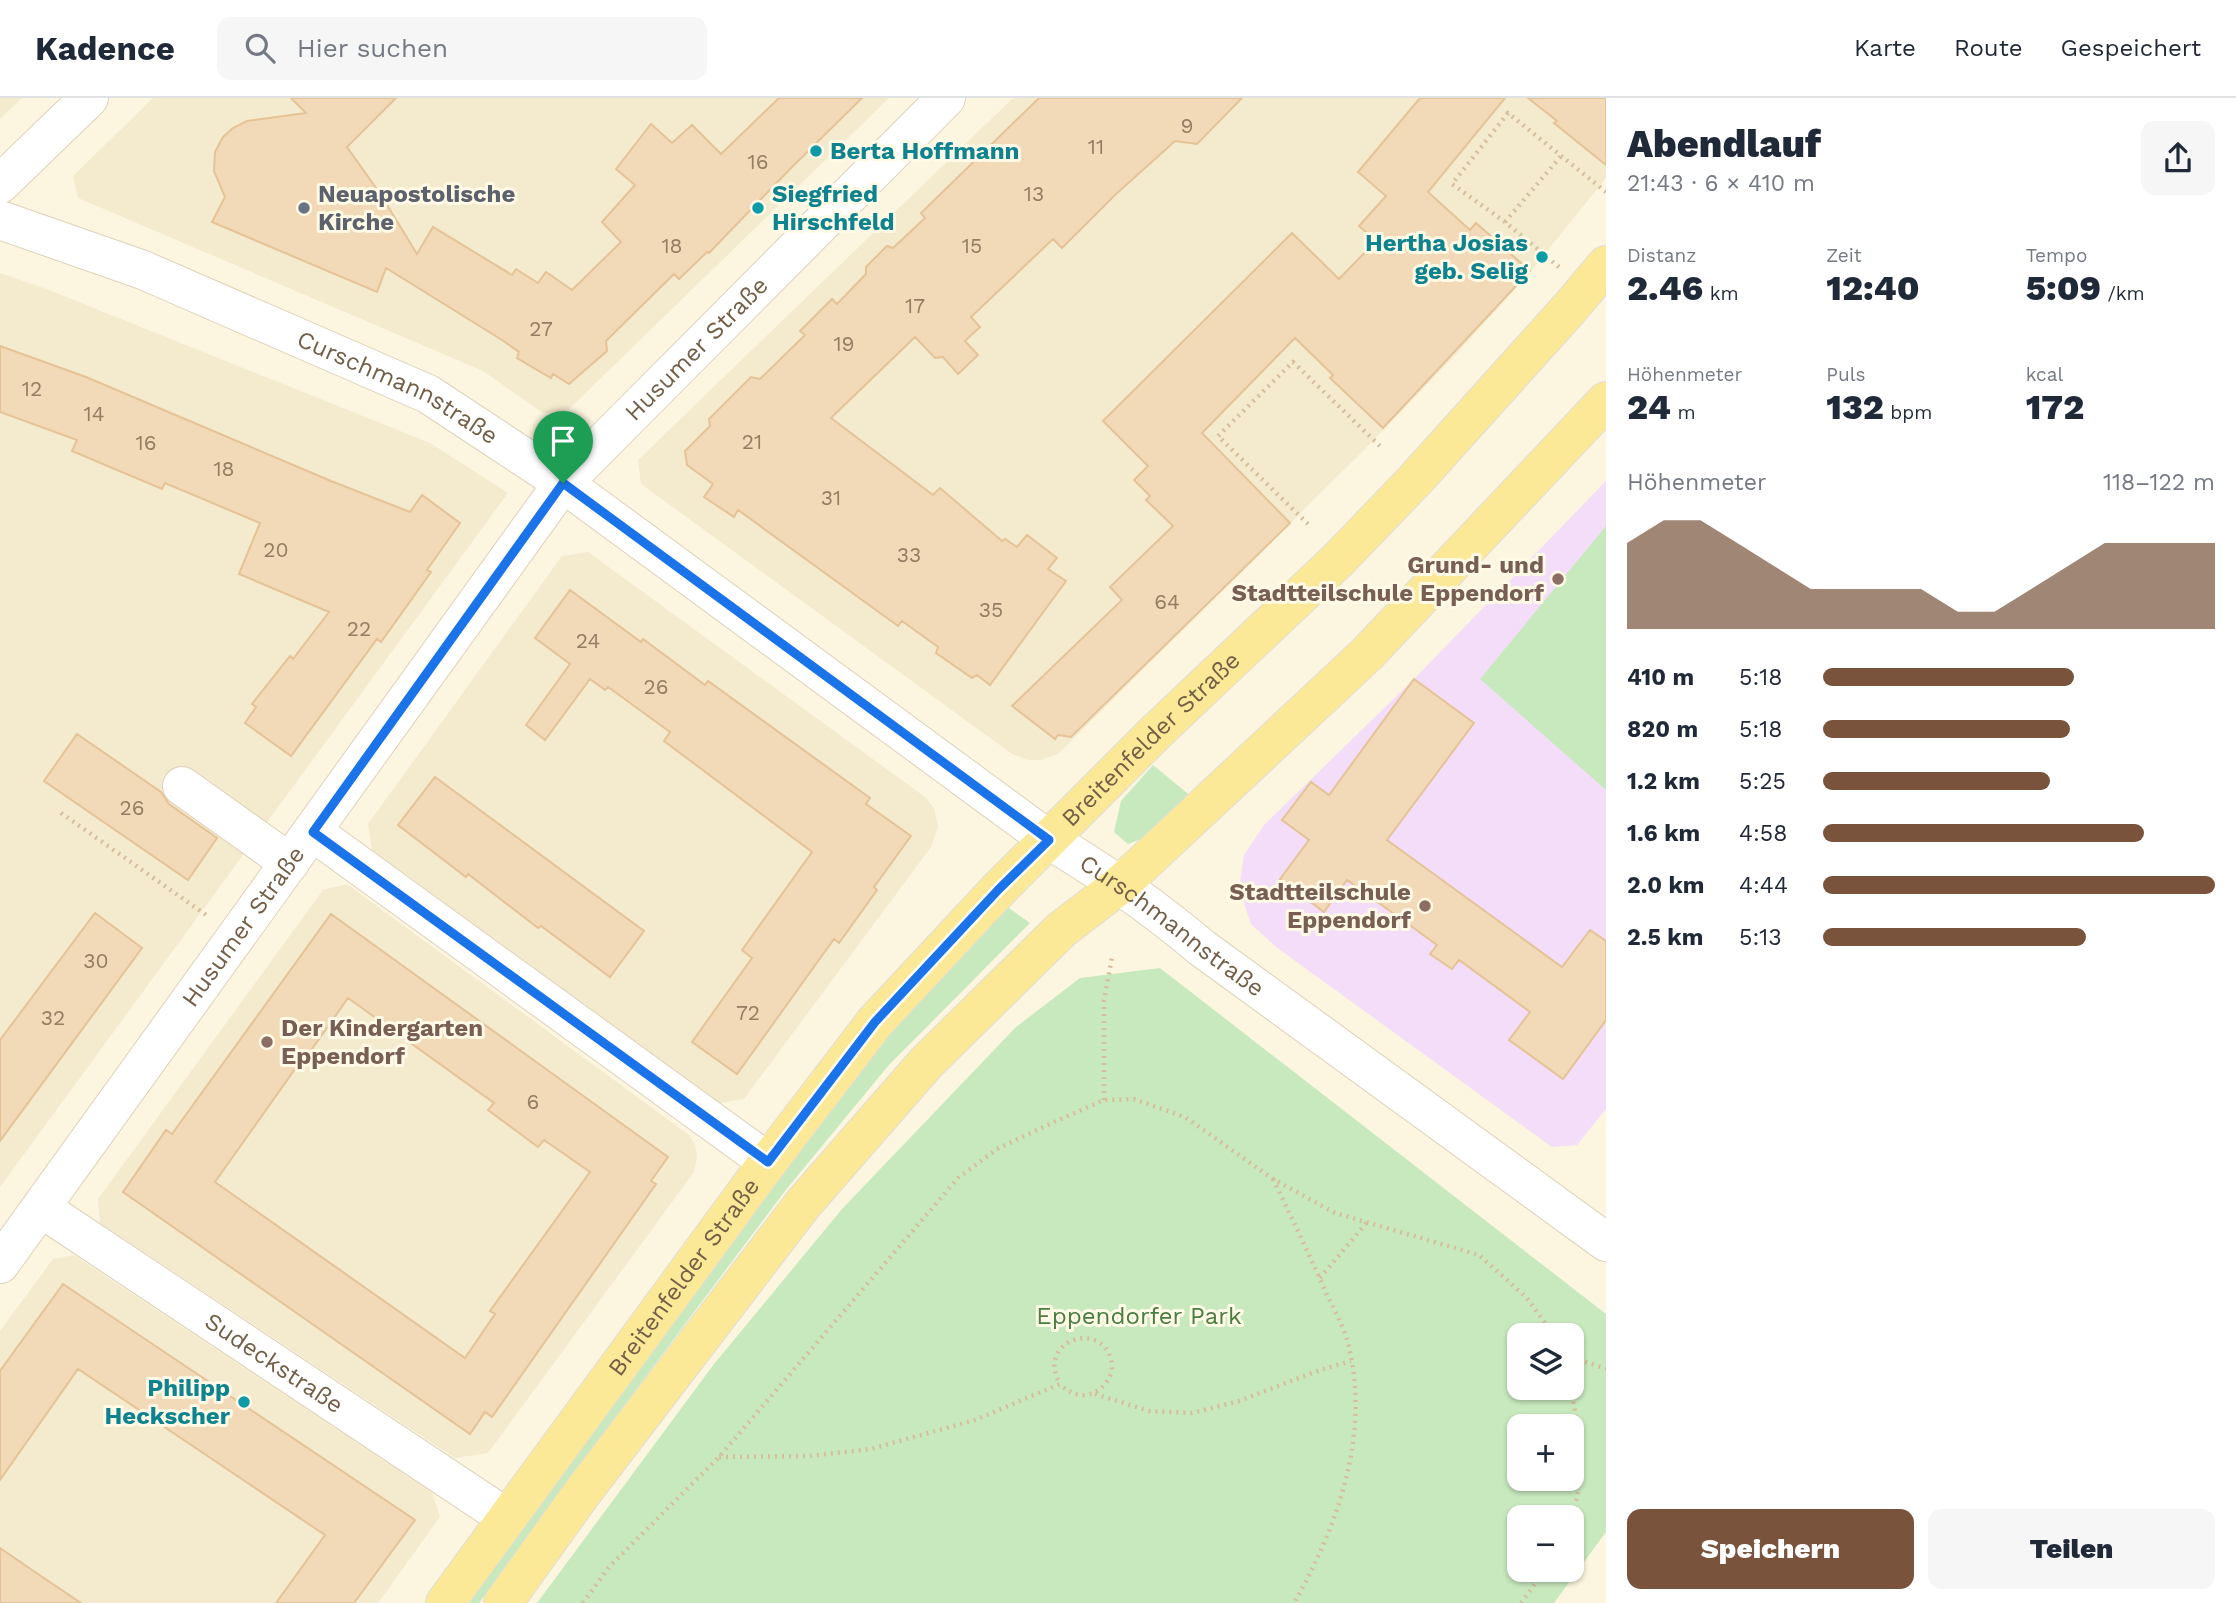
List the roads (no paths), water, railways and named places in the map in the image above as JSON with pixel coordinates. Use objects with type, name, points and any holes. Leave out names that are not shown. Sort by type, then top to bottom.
[{"type":"main road","name":"Breitenfelder Straße","points":[[445,1603],[768,1162],[875,1022],[999,889],[1156,732],[1339,559],[1415,480],[1606,265]]},
{"type":"main road","name":"Breitenfelder Straße","points":[[503,1603],[582,1493],[803,1204],[926,1063],[1061,930],[1121,884],[1367,654],[1606,401]]},
{"type":"street","points":[[0,184],[89,98]]},
{"type":"street","name":"Husumer Straße","points":[[0,1264],[563,483],[946,98]]},
{"type":"street","name":"Curschmannstraße","points":[[0,220],[143,270],[428,394],[563,483],[1049,840],[1121,884],[1202,948],[1606,1242]]},
{"type":"street","points":[[182,786],[290,863]]},
{"type":"street","points":[[313,832],[768,1162]]},
{"type":"street","name":"Sudeckstraße","points":[[41,1208],[507,1518]]},
{"type":"place","name":"Berta Hoffmann","points":[[816,151]]},
{"type":"place","name":"Neuapostolische Kirche","points":[[304,208]]},
{"type":"place","name":"Siegfried Hirschfeld","points":[[758,208]]},
{"type":"place","name":"Hertha Josias geb. Selig","points":[[1542,257]]},
{"type":"place","name":"Grund- und Stadtteilschule Eppendorf","points":[[1558,579]]},
{"type":"place","name":"Stadtteilschule Eppendorf","points":[[1425,906]]},
{"type":"place","name":"Der Kindergarten Eppendorf","points":[[267,1042]]},
{"type":"place","name":"Philipp Heckscher","points":[[244,1402]]},
{"type":"park label","name":"Eppendorfer Park","points":[[1139,1316]]}]
